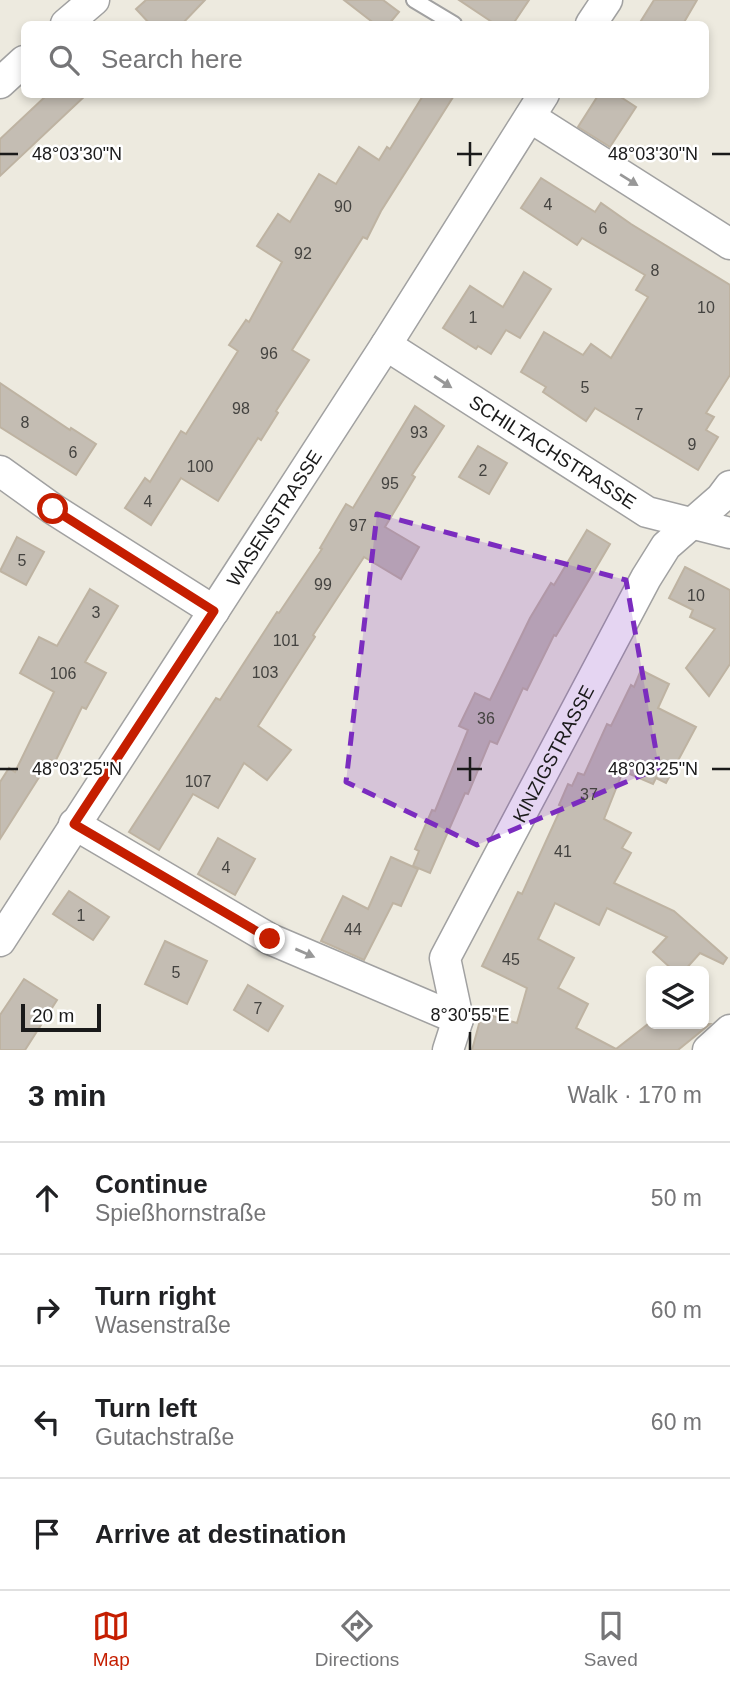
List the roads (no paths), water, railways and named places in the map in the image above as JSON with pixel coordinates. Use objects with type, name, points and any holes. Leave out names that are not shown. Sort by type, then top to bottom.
[{"type":"street","points":[[70,21],[94,0]]},
{"type":"street","points":[[592,21],[607,0]]},
{"type":"street","points":[[0,83],[21,64]]},
{"type":"street","points":[[537,106],[730,244]]},
{"type":"street","name":"WASENSTRASSE","points":[[0,941],[386,345],[537,106]]},
{"type":"street","name":"SCHILTACHSTRASSE","points":[[386,345],[647,512],[730,533]]},
{"type":"street","points":[[0,471],[53,509],[214,611]]},
{"type":"street","name":"KINZIGSTRASSE","points":[[458,1019],[444,958],[646,578],[666,546],[721,498],[730,486]]},
{"type":"street","points":[[74,824],[270,939],[458,1019],[448,1050]]},
{"type":"street","points":[[708,1050],[730,1030]]},
{"type":"lane","points":[[414,0],[449,21]]}]
